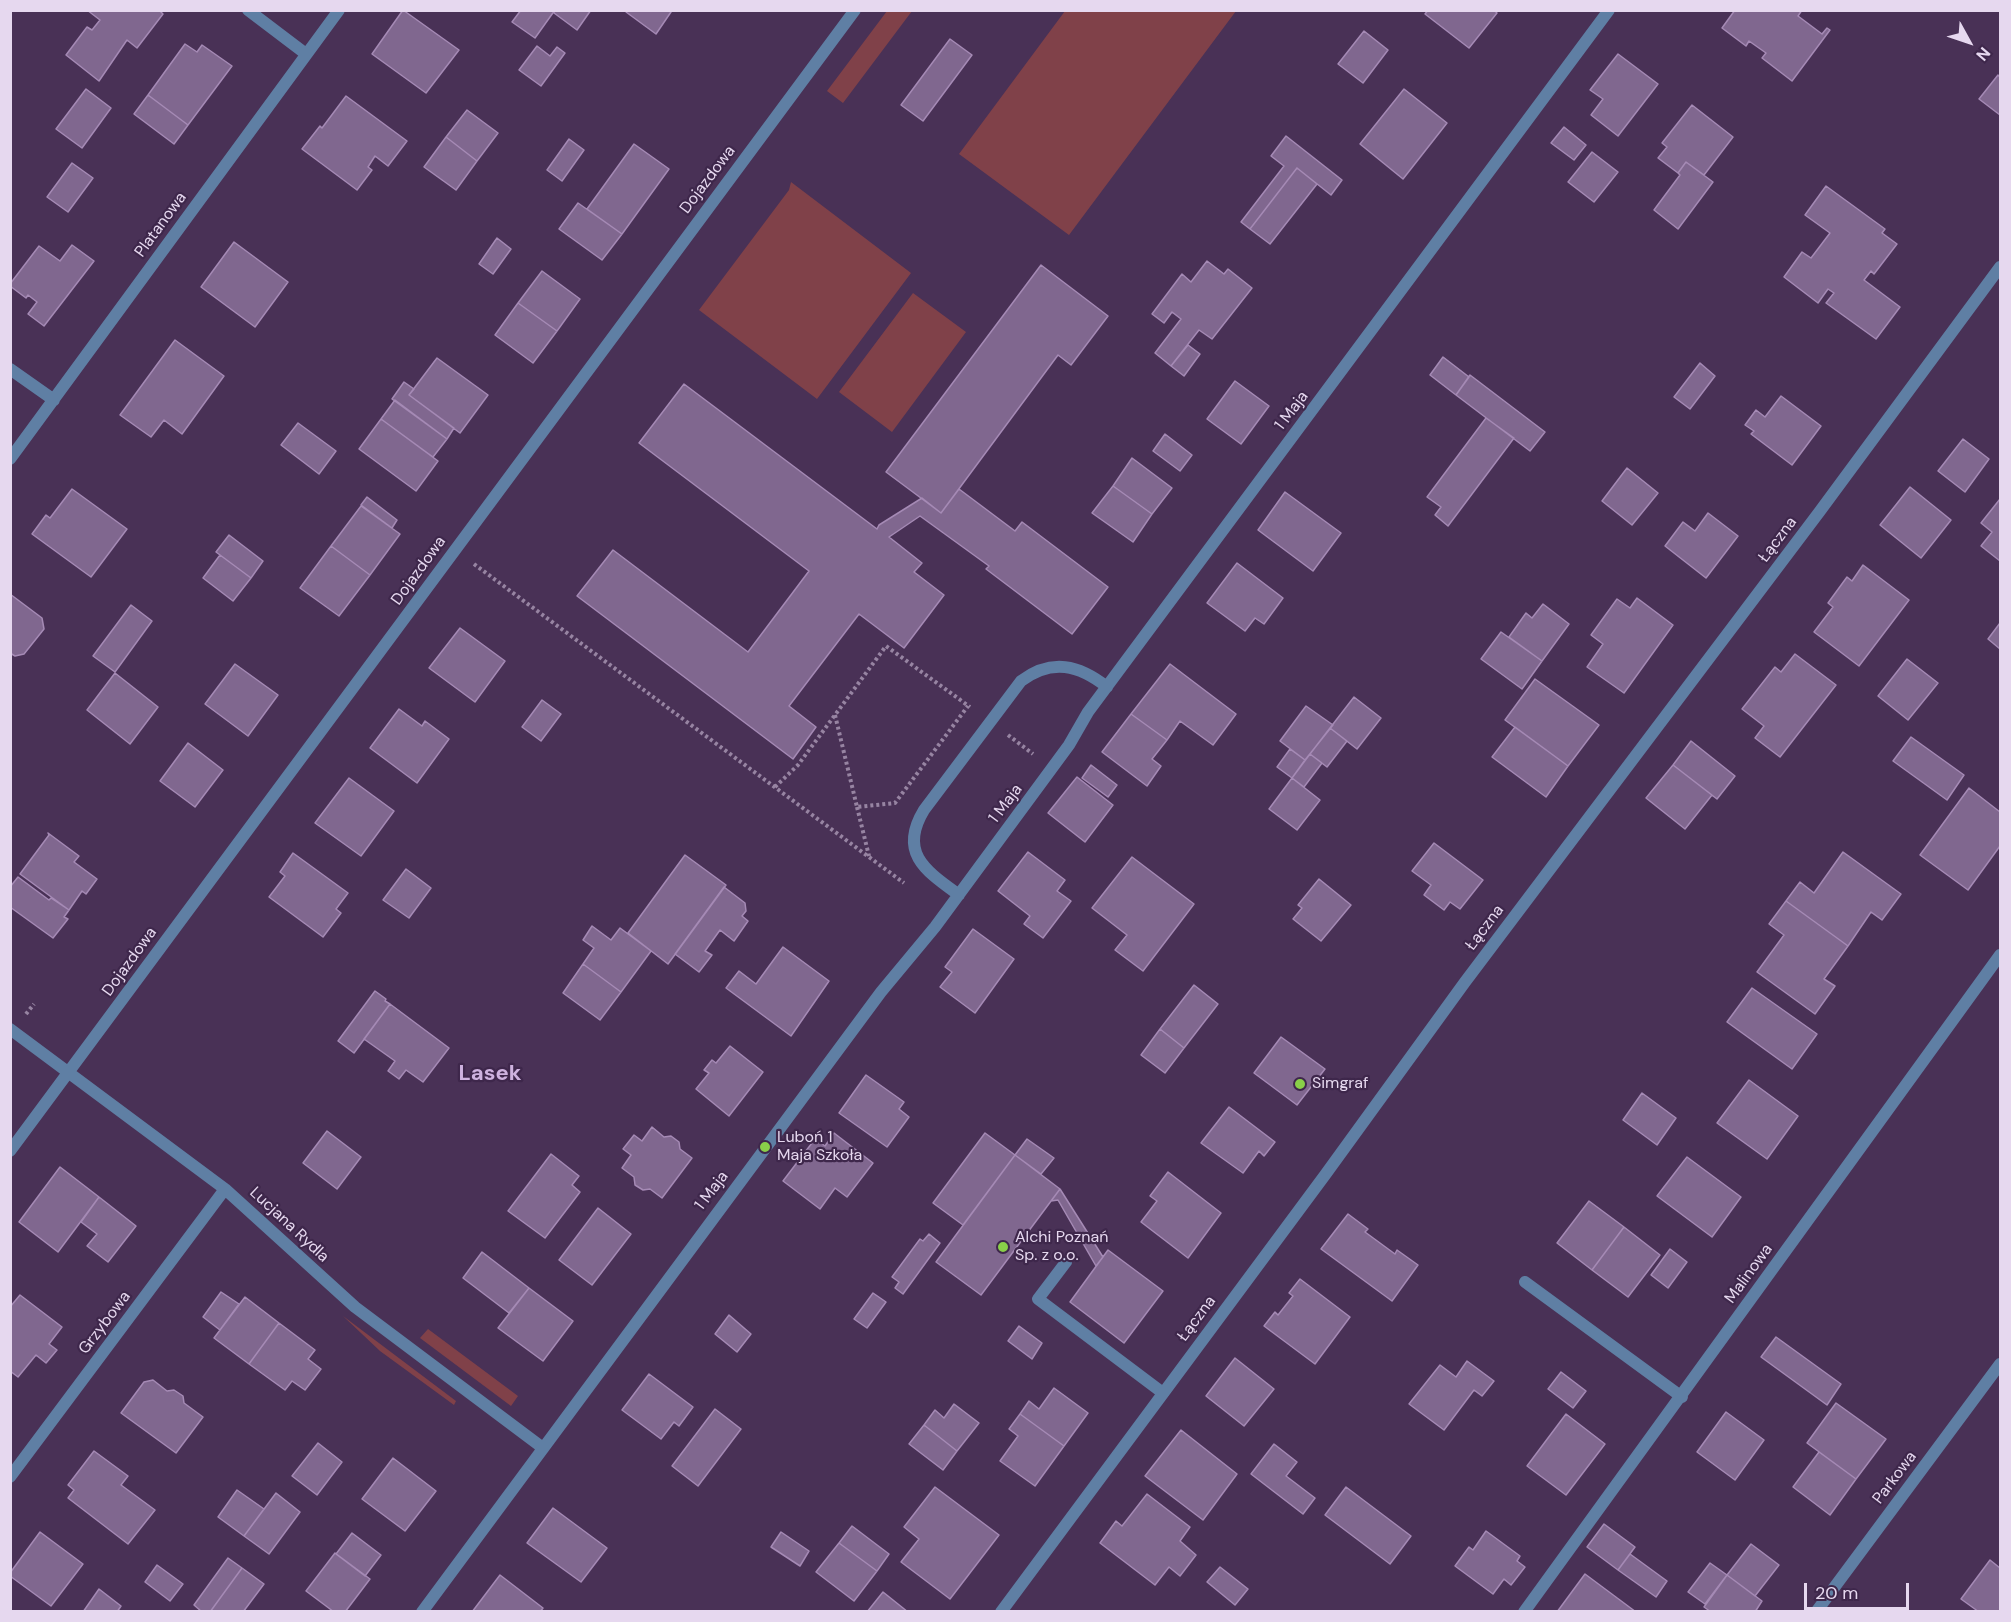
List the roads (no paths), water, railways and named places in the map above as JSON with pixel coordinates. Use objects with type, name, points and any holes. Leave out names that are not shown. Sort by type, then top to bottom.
[{"type":"street","points":[[248,10],[306,54]]},
{"type":"street","name":"Platanowa","points":[[10,459],[339,10]]},
{"type":"street","name":"Dojazdowa","points":[[10,1151],[855,10]]},
{"type":"street","name":"1 Maja","points":[[422,1611],[874,1001],[919,949],[1069,745],[1088,712],[1610,10]]},
{"type":"street","name":"Łączna","points":[[1001,1611],[1465,982],[2001,267]]},
{"type":"street","points":[[10,369],[54,400]]},
{"type":"street","points":[[959,895],[919,862],[913,840],[914,829],[924,810],[1021,681],[1043,670],[1067,667],[1087,672],[1107,687]]},
{"type":"street","name":"Malinowa","points":[[1524,1611],[1682,1397],[2001,955]]},
{"type":"street","name":"Lucjana Rydla","points":[[10,1029],[225,1189],[355,1306],[543,1448]]},
{"type":"street","name":"Grzybowa","points":[[10,1477],[225,1189]]},
{"type":"street","points":[[1066,1262],[1038,1299],[1163,1393]]},
{"type":"street","points":[[1525,1282],[1682,1397]]},
{"type":"street","name":"Parkowa","points":[[1816,1611],[2001,1364]]},
{"type":"place","name":"Simgraf","points":[[1300,1084]]},
{"type":"place","name":"Luboń 1 Maja Szkoła","points":[[765,1147]]},
{"type":"place","name":"Alchi Poznań Sp. z o.o.","points":[[1003,1247]]},
{"type":"district","name":"Lasek","points":[[490,1074]]}]
